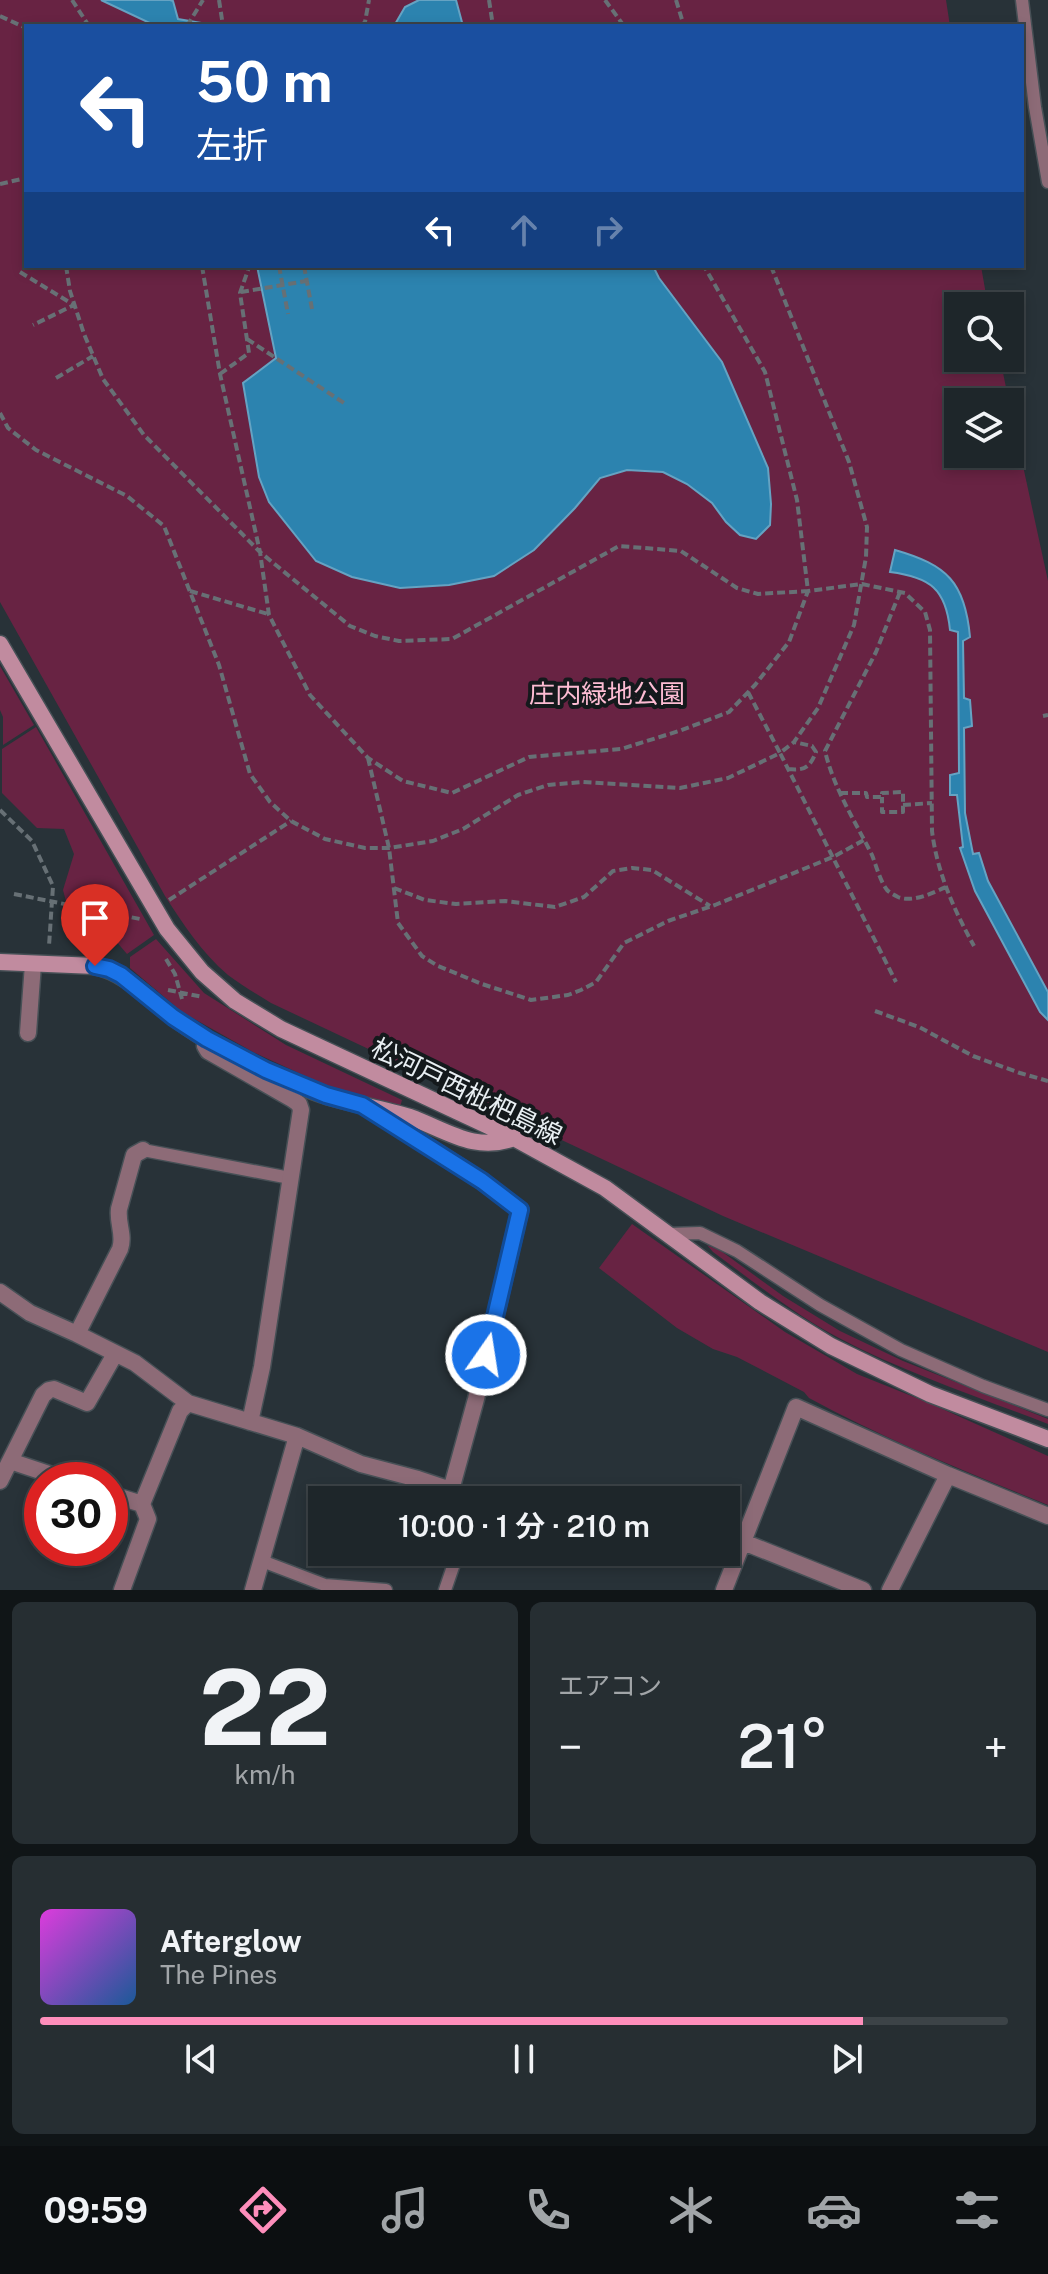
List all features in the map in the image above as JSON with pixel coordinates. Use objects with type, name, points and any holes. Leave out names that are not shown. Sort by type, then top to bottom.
[{"type":"main road","name":"松河戸西枇杷島線","points":[[0,644],[159,918],[192,961],[224,992],[281,1029],[514,1138],[605,1188],[760,1302],[831,1346],[930,1394],[1048,1439]]},
{"type":"main road","points":[[0,962],[109,969],[207,1039],[266,1070],[326,1095],[409,1117],[468,1140],[499,1144],[514,1138]]},
{"type":"street","points":[[28,1033],[40,964]]},
{"type":"street","points":[[207,1039],[205,1046],[208,1051],[299,1104],[301,1110],[266,1339],[250,1422]]},
{"type":"street","points":[[362,1105],[482,1181],[520,1210],[458,1486]]},
{"type":"street","points":[[77,1334],[120,1249],[123,1239],[119,1209],[134,1155],[143,1150]]},
{"type":"street","points":[[0,1292],[30,1313],[135,1363],[188,1403],[297,1436],[361,1464],[435,1486]]},
{"type":"street","points":[[0,1481],[43,1395],[54,1389],[87,1403],[115,1354]]},
{"type":"street","points":[[122,1590],[148,1519],[142,1504],[180,1411],[188,1403]]},
{"type":"street","points":[[724,1590],[796,1407],[1048,1516]]},
{"type":"street","points":[[253,1590],[297,1436]]},
{"type":"street","points":[[10,1461],[24,1466]]},
{"type":"street","points":[[890,1590],[948,1475]]},
{"type":"street","points":[[128,1500],[142,1504]]},
{"type":"street","points":[[740,1540],[863,1590]]},
{"type":"lane","points":[[1022,0],[1048,182]]},
{"type":"lane","points":[[143,1150],[290,1178]]},
{"type":"lane","points":[[669,1234],[700,1233],[737,1251],[820,1305],[901,1350],[1048,1410]]},
{"type":"lane","points":[[262,1561],[325,1585],[386,1590]]},
{"type":"lane","points":[[445,1590],[453,1566]]},
{"type":"path","points":[[72,0],[88,24]]},
{"type":"path","points":[[188,24],[203,0]]},
{"type":"path","points":[[219,0],[223,24]]},
{"type":"path","points":[[363,24],[369,0]]},
{"type":"path","points":[[489,0],[493,24]]},
{"type":"path","points":[[605,0],[623,24]]},
{"type":"path","points":[[676,0],[683,24]]},
{"type":"path","points":[[0,16],[24,27]]},
{"type":"path","points":[[0,184],[24,178]]},
{"type":"path","points":[[66,268],[74,305],[103,379],[144,435],[260,552],[350,626],[375,636],[399,641],[452,639],[619,546],[681,551],[737,588],[758,594],[862,584],[905,593],[925,612],[930,630],[935,854],[946,887],[974,946]]},
{"type":"path","points":[[202,268],[220,374],[260,552],[269,615],[310,695],[368,758],[403,781],[452,793],[529,757],[621,749],[729,712],[789,642],[808,591],[797,500],[765,372],[705,268]]},
{"type":"path","points":[[220,374],[249,353],[240,293],[248,268]]},
{"type":"path","points":[[279,268],[288,314]]},
{"type":"path","points":[[304,268],[312,309]]},
{"type":"path","points":[[0,413],[8,428],[36,450],[127,496],[164,526],[219,665],[250,774],[270,802],[291,821],[325,839],[365,848],[389,848],[433,841],[463,829],[518,795],[548,785],[582,782],[680,788],[728,778],[780,753],[794,742],[818,708],[854,625],[862,584],[867,527],[849,462],[772,268]]},
{"type":"path","points":[[20,272],[74,305]]},
{"type":"path","points":[[240,293],[306,281]]},
{"type":"path","points":[[33,325],[74,305]]},
{"type":"path","points":[[247,339],[344,403]]},
{"type":"path","points":[[56,378],[93,356]]},
{"type":"path","points":[[190,591],[269,615]]},
{"type":"path","points":[[900,592],[876,652],[825,751],[840,793],[887,889],[899,898],[912,899],[946,887]]},
{"type":"path","points":[[748,692],[896,982]]},
{"type":"path","points":[[794,742],[812,746],[816,752]]},
{"type":"path","points":[[816,752],[825,751]]},
{"type":"path","points":[[788,769],[801,770],[811,765],[816,752]]},
{"type":"path","points":[[368,758],[389,848],[398,923],[422,956],[438,966],[531,1000],[581,990],[596,982],[624,943],[668,921],[833,857],[864,840]]},
{"type":"path","points":[[903,792],[903,812],[882,812],[882,797],[882,793],[903,792]]},
{"type":"path","points":[[840,793],[866,793],[867,797],[882,797]]},
{"type":"path","points":[[903,805],[932,803]]},
{"type":"path","points":[[0,810],[32,841],[53,886],[53,903],[40,964]]},
{"type":"path","points":[[179,894],[291,821]]},
{"type":"path","points":[[394,888],[425,900],[456,904],[505,901],[555,907],[584,897],[613,871],[632,868],[652,870],[710,907]]},
{"type":"path","points":[[14,894],[140,919]]},
{"type":"path","points":[[160,949],[175,974],[190,1028]]},
{"type":"path","points":[[163,989],[205,997],[224,992]]},
{"type":"path","points":[[875,1011],[919,1027],[973,1056],[1048,1081]]},
{"type":"green space","name":"庄内緑地公園","points":[[0,0],[946,0],[950,24],[24,24],[24,268],[981,268],[986,292],[944,292],[944,372],[1003,372],[1006,388],[944,388],[944,468],[1023,468],[1048,581],[1048,1352],[723,1216],[271,1003],[228,975],[210,957],[165,896],[0,602]]},
{"type":"green space","points":[[0,666],[34,725],[3,745],[0,710]]},
{"type":"green space","points":[[36,727],[154,935],[127,954],[103,926],[71,920],[63,890],[74,854],[64,829],[37,828],[2,793],[2,749]]},
{"type":"green space","points":[[156,939],[204,993],[286,1045],[402,1100],[400,1107],[327,1086],[253,1052],[182,1012],[130,968],[130,957]]},
{"type":"green space","points":[[632,1224],[785,1332],[857,1374],[1048,1456],[1048,1505],[867,1428],[809,1398],[804,1392],[737,1357],[713,1349],[677,1328],[599,1268]]},
{"type":"green space","points":[[707,1245],[721,1251],[783,1296],[840,1331],[903,1361],[1048,1419],[1048,1424],[916,1373],[839,1338],[774,1297]]},
{"type":"water","points":[[101,0],[170,0],[178,19],[202,24],[152,24]]},
{"type":"water","points":[[419,0],[456,0],[462,24],[395,24],[405,7]]},
{"type":"water","points":[[257,268],[654,268],[722,362],[768,468],[770,525],[756,539],[740,535],[712,503],[687,484],[663,472],[627,470],[600,478],[534,550],[494,576],[449,585],[400,588],[352,577],[316,561],[269,502],[259,477],[243,383],[276,358]]},
{"type":"water","points":[[895,550],[928,562],[940,570],[958,589],[963,602],[970,637],[963,641],[964,698],[970,700],[972,726],[964,728],[965,813],[973,854],[979,853],[988,881],[1048,992],[1048,1020],[1040,1012],[975,891],[960,848],[963,847],[957,795],[950,795],[950,775],[959,773],[958,632],[950,630],[945,604],[934,588],[916,577],[890,572]]},
{"type":"route","points":[[95,966],[121,975],[173,1017],[266,1070],[326,1095],[362,1105],[482,1181],[520,1210],[486,1355]]}]
